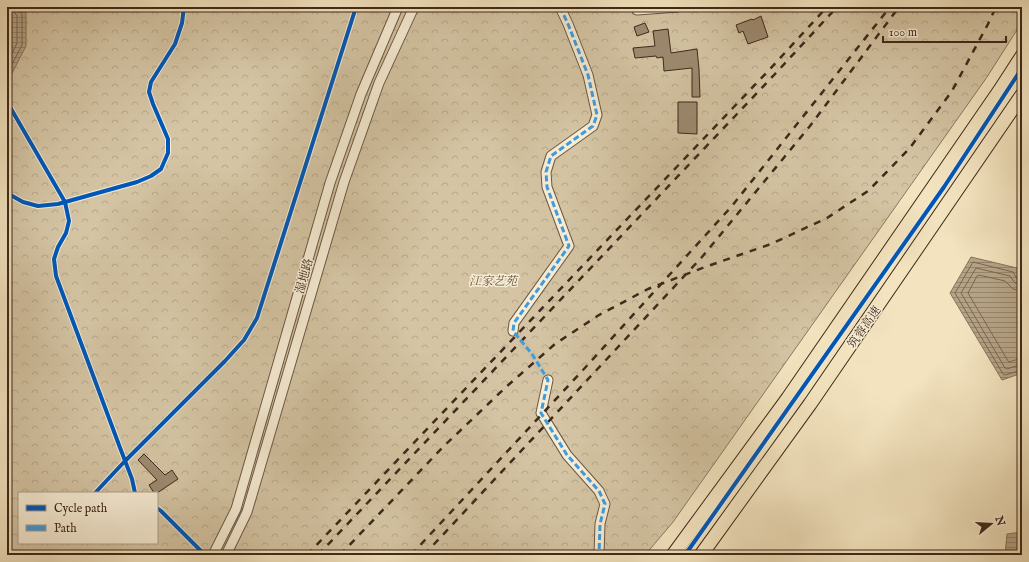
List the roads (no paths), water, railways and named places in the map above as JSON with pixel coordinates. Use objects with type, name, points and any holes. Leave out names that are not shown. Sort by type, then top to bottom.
[{"type":"highway","name":"筑蓉高速","points":[[673,555],[788,398],[1022,56]]},
{"type":"highway","name":"筑蓉高速","points":[[701,555],[810,404],[1022,95]]},
{"type":"street","name":"湿地路","points":[[213,555],[236,508],[330,183],[361,94],[398,7]]},
{"type":"street","name":"湿地路","points":[[226,555],[247,512],[344,182],[379,83],[414,7]]},
{"type":"street","points":[[513,331],[514,323],[569,246],[548,187],[546,172],[551,156],[593,126],[597,115],[588,75],[560,7]]},
{"type":"street","points":[[637,10],[678,7]]},
{"type":"street","points":[[548,380],[541,413],[567,455],[599,491],[605,504],[600,524],[599,555]]},
{"type":"water","points":[[7,7],[21,7],[26,11],[26,46],[7,83]]},
{"type":"water","points":[[971,257],[1017,268],[1022,280],[1022,373],[1002,380],[950,293]]},
{"type":"water","points":[[1022,532],[1022,555],[1005,555],[1007,534]]},
{"type":"tunnel","points":[[513,331],[532,354],[548,380]]},
{"type":"railway","points":[[307,555],[770,69],[827,7]]},
{"type":"railway","points":[[318,555],[837,7]]},
{"type":"railway","points":[[411,555],[583,370],[732,206],[890,7]]},
{"type":"railway","points":[[424,555],[702,257],[810,126],[899,7]]},
{"type":"railway","points":[[340,555],[443,447],[506,387],[555,344],[599,315],[648,289],[771,244],[827,218],[868,191],[909,149],[952,91],[996,7]]},
{"type":"park label","name":"江家艺苑","points":[[493,281]]}]
